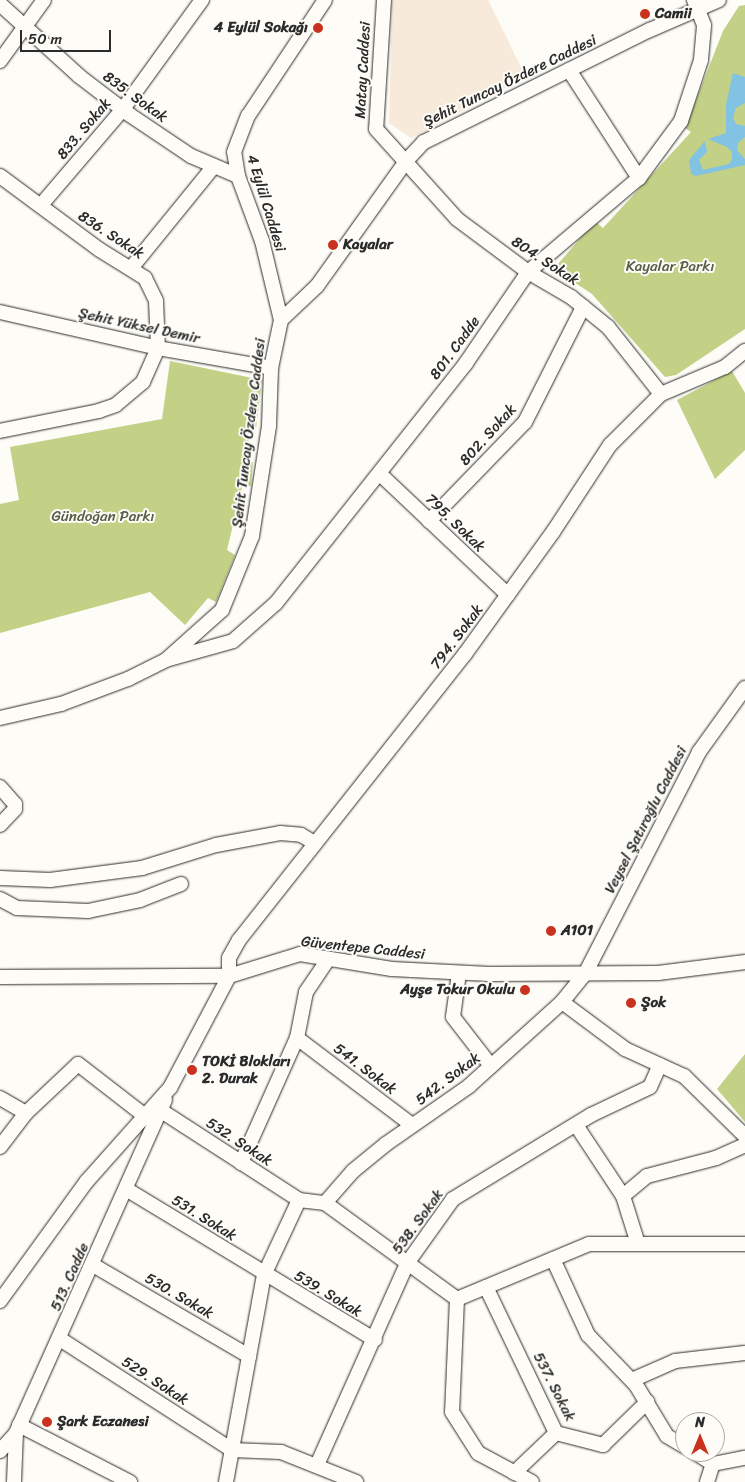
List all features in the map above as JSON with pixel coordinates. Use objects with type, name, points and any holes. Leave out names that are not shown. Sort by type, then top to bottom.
[{"type":"street","points":[[0,61],[44,0]]},
{"type":"street","name":"833. Sokak","points":[[41,204],[122,109],[202,0]]},
{"type":"street","name":"4 Eylül Caddesi","points":[[281,320],[262,242],[238,176],[234,152],[248,116],[325,0]]},
{"type":"street","name":"Matay Caddesi","points":[[384,0],[376,130],[406,160]]},
{"type":"street","name":"Şehit Tuncay Özdere Caddesi","points":[[0,718],[61,704],[128,679],[166,660],[222,610],[252,536],[269,426],[271,368],[281,320],[316,286],[406,160],[424,142],[696,4],[719,0]]},
{"type":"street","name":"835. Sokak","points":[[0,4],[79,76],[122,109],[191,156],[238,176]]},
{"type":"street","name":"801. Cadde","points":[[166,660],[233,640],[276,603],[466,363],[528,272],[639,178],[681,121],[702,51],[704,26],[696,4]]},
{"type":"street","points":[[568,70],[639,178]]},
{"type":"street","name":"804. Sokak","points":[[406,160],[457,219],[528,272],[583,307],[608,327],[661,394]]},
{"type":"street","points":[[132,267],[214,166]]},
{"type":"street","name":"836. Sokak","points":[[0,176],[41,204],[100,250],[132,267],[145,278],[156,301],[158,348]]},
{"type":"street","name":"802. Sokak","points":[[429,521],[525,422],[583,307]]},
{"type":"street","name":"Şehit Yüksel Demir","points":[[0,312],[158,348],[271,368]]},
{"type":"street","points":[[0,431],[99,411],[116,405],[143,382],[158,348]]},
{"type":"street","name":"794. Sokak","points":[[229,976],[229,958],[238,940],[378,767],[508,595],[610,445],[661,394],[725,367],[745,351]]},
{"type":"street","name":"795. Sokak","points":[[380,474],[508,595]]},
{"type":"street","name":"Veysel Şatıroğlu Caddesi","points":[[584,974],[699,752],[744,690]]},
{"type":"street","points":[[0,787],[15,806],[0,825]]},
{"type":"street","points":[[0,878],[50,880],[142,868],[216,845],[280,833],[301,835],[315,843]]},
{"type":"street","points":[[0,899],[17,908],[88,911],[140,900],[181,884]]},
{"type":"street","name":"Güventepe Caddesi","points":[[0,977],[229,976],[300,954],[392,968],[459,972],[658,973],[745,962]]},
{"type":"street","points":[[241,1163],[297,1038],[306,992],[328,959]]},
{"type":"street","points":[[459,972],[453,1017],[491,1066]]},
{"type":"street","name":"542. Sokak","points":[[325,1203],[353,1171],[412,1125],[469,1086],[562,1002],[584,974]]},
{"type":"street","points":[[0,1301],[88,1181],[170,1088],[229,976]]},
{"type":"street","points":[[562,1002],[625,1049],[684,1076],[745,1136]]},
{"type":"street","name":"541. Sokak","points":[[297,1038],[412,1125]]},
{"type":"street","points":[[0,1147],[26,1113],[78,1064],[145,1116]]},
{"type":"street","name":"538. Sokak","points":[[317,1465],[375,1340],[408,1262],[453,1199],[576,1124],[650,1087],[660,1065]]},
{"type":"street","name":"513. Cadde","points":[[14,1482],[18,1429],[93,1266],[170,1088]]},
{"type":"street","points":[[0,1098],[26,1113]]},
{"type":"street","name":"532. Sokak","points":[[160,1110],[299,1200]]},
{"type":"street","points":[[576,1124],[623,1196],[638,1244]]},
{"type":"street","points":[[623,1196],[647,1176],[716,1158],[745,1145]]},
{"type":"street","name":"531. Sokak","points":[[126,1189],[264,1275]]},
{"type":"street","points":[[226,1482],[264,1275],[299,1200],[325,1203],[457,1299]]},
{"type":"street","points":[[457,1299],[589,1244],[745,1244]]},
{"type":"street","points":[[553,1259],[588,1335],[632,1380],[667,1436],[675,1441]]},
{"type":"street","name":"530. Sokak","points":[[93,1266],[249,1356]]},
{"type":"street","name":"539. Sokak","points":[[264,1275],[375,1340]]},
{"type":"street","name":"537. Sokak","points":[[486,1287],[556,1433],[603,1445],[647,1402]]},
{"type":"street","points":[[457,1299],[452,1412],[478,1453],[532,1482]]},
{"type":"street","name":"529. Sokak","points":[[60,1339],[232,1450]]},
{"type":"street","points":[[632,1380],[675,1361],[745,1353]]},
{"type":"street","points":[[0,1450],[18,1429],[130,1482]]},
{"type":"street","points":[[514,1472],[556,1433]]},
{"type":"street","points":[[232,1450],[281,1452],[356,1482]]},
{"type":"street","points":[[710,1462],[713,1464],[745,1458]]},
{"type":"street","points":[[706,1482],[713,1464]]},
{"type":"shaded area","points":[[392,0],[488,0],[526,77],[411,138],[389,123]]},
{"type":"green space","name":"Kayalar Parkı","points":[[745,5],[745,329],[676,375],[665,377],[592,294],[566,277],[558,264],[595,221],[603,228],[691,132],[685,128],[723,31],[739,6]]},
{"type":"green space","name":"Gündoğan Parkı","points":[[170,361],[262,380],[256,429],[249,430],[248,463],[253,462],[251,486],[242,487],[227,550],[235,555],[216,602],[208,598],[185,625],[150,592],[0,633],[0,504],[19,500],[10,447],[162,419]]},
{"type":"green space","points":[[732,371],[745,393],[745,450],[715,479],[677,400]]},
{"type":"green space","points":[[745,1054],[745,1122],[717,1089]]},
{"type":"water","points":[[733,73],[745,77],[745,103],[736,108],[733,118],[736,124],[745,126],[745,137],[738,143],[737,150],[745,159],[745,165],[696,176],[691,174],[689,160],[705,141],[707,152],[699,160],[703,170],[729,164],[732,159],[732,152],[727,147],[708,139],[726,133],[726,104]]},
{"type":"place","name":"Camii","points":[[645,14]]},
{"type":"place","name":"4 Eylül Sokağı","points":[[318,28]]},
{"type":"place","name":"Kayalar","points":[[333,245]]},
{"type":"place","name":"A101","points":[[551,931]]},
{"type":"place","name":"Ayşe Tokur Okulu","points":[[525,990]]},
{"type":"place","name":"Şok","points":[[631,1003]]},
{"type":"place","name":"TOKİ Blokları 2. Durak","points":[[192,1070]]},
{"type":"place","name":"Şark Eczanesi","points":[[47,1422]]}]
